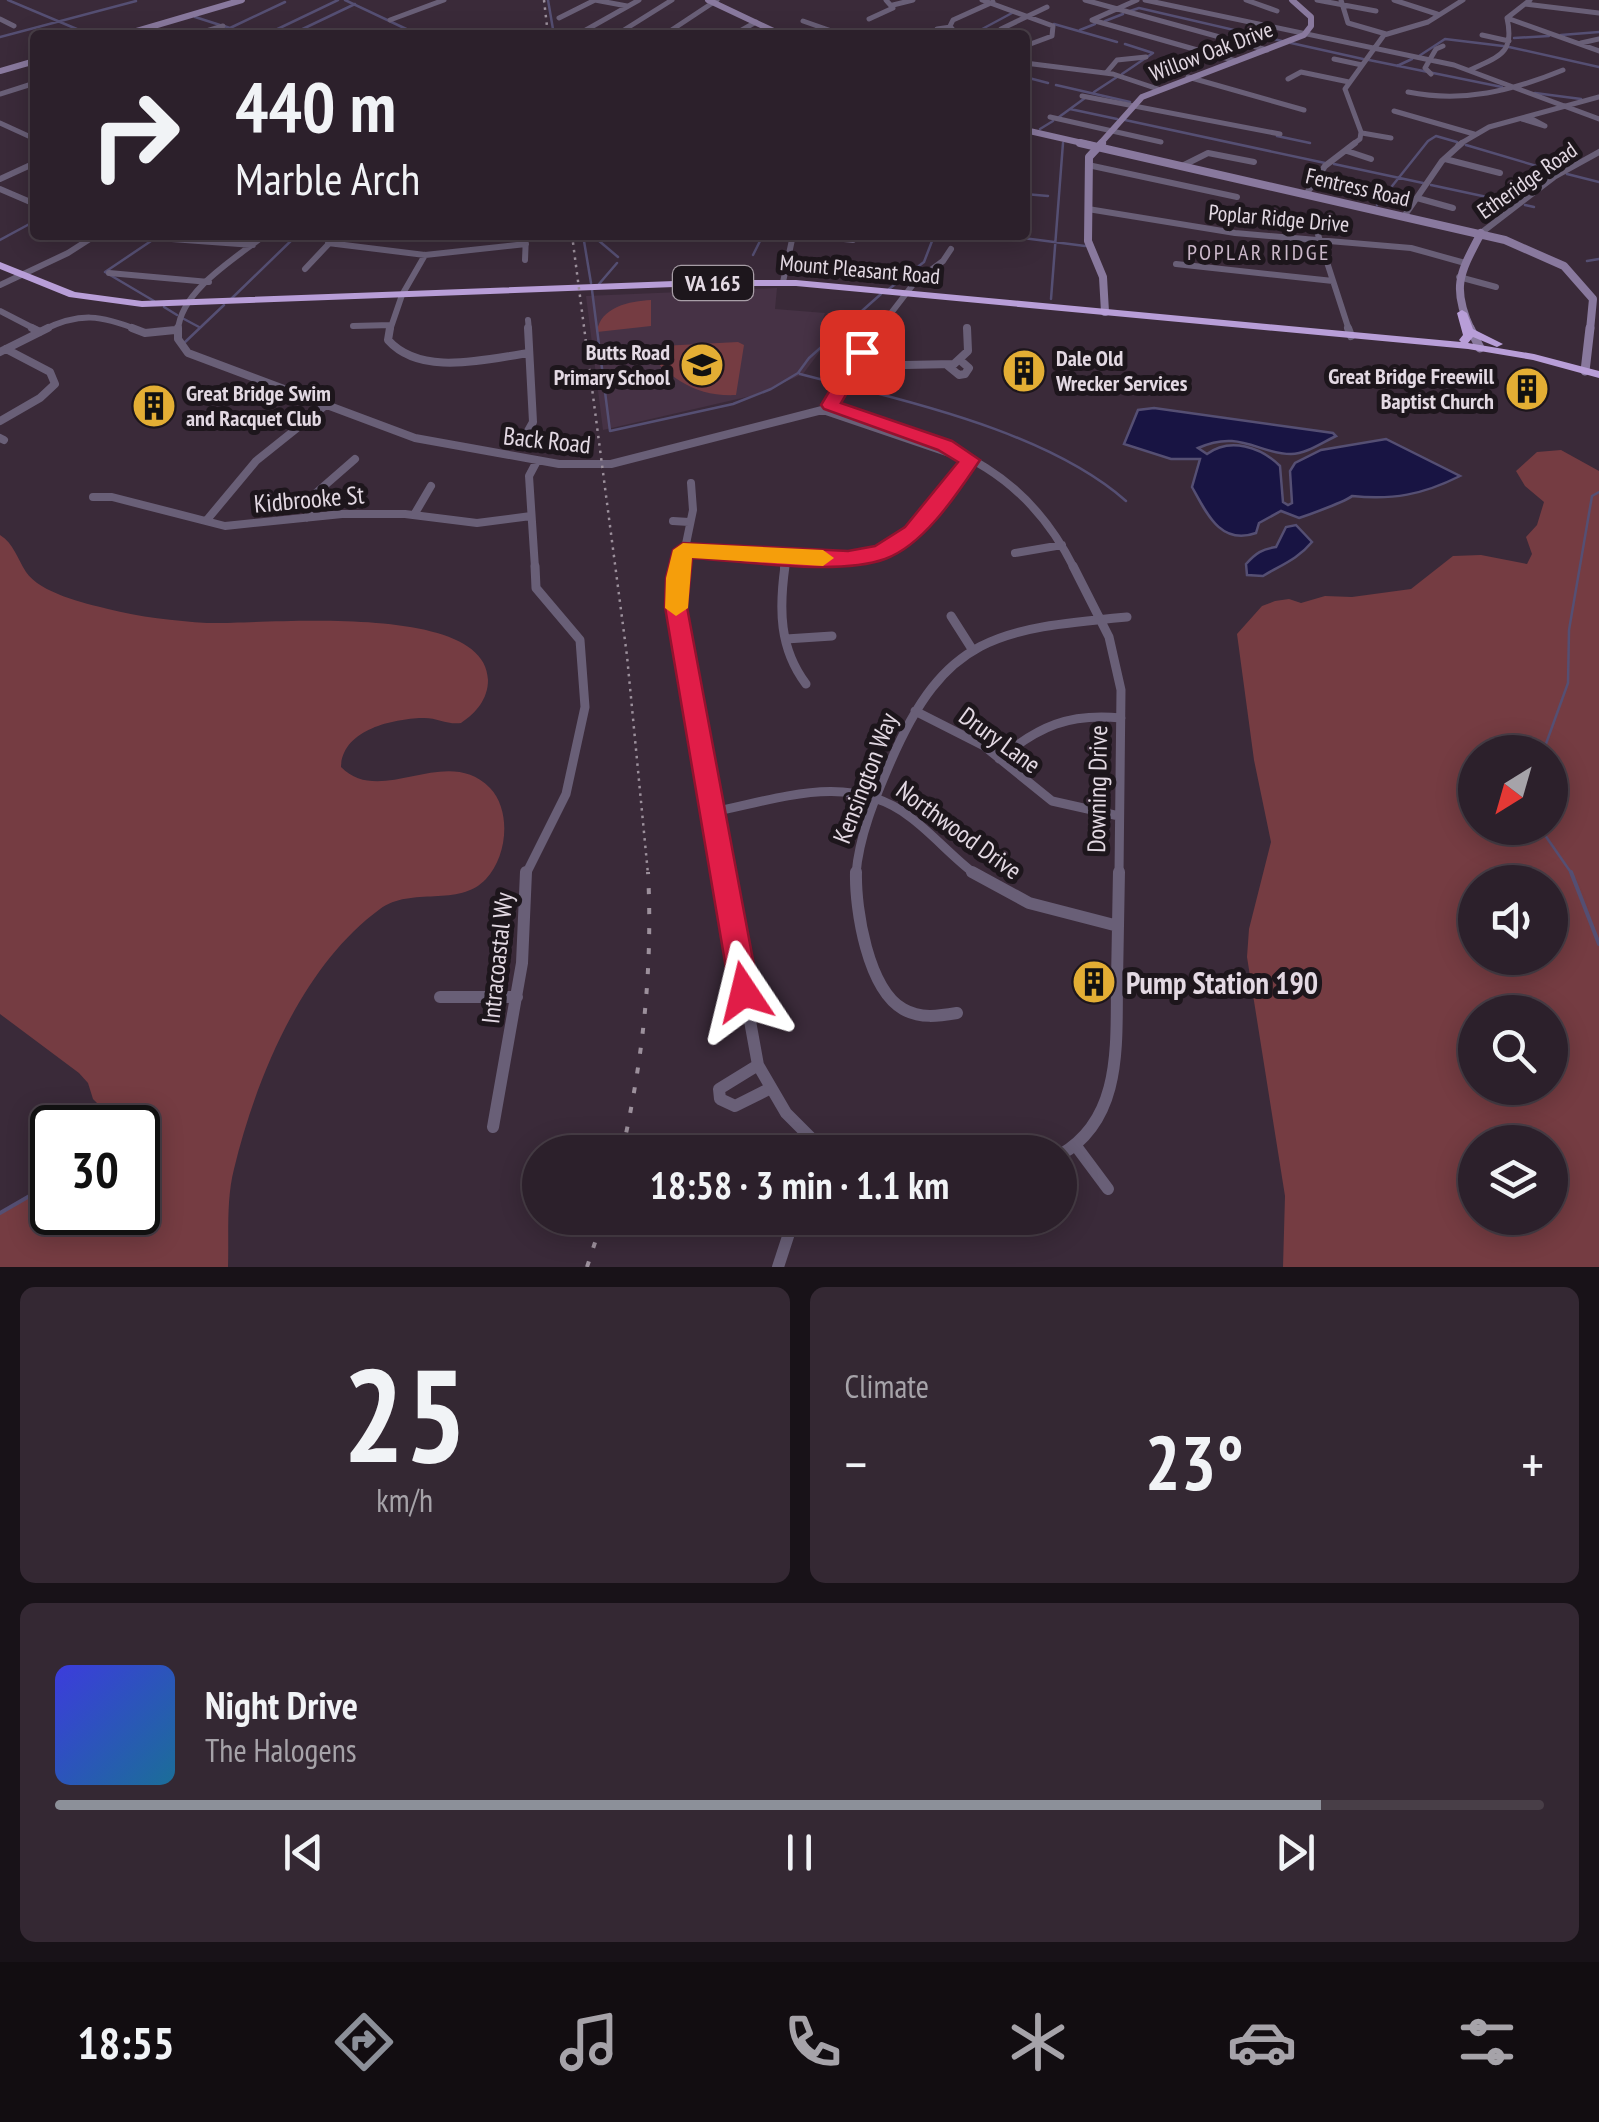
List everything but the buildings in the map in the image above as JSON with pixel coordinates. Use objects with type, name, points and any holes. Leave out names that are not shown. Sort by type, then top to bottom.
[{"type":"highway","name":"Mount Pleasant Road","points":[[0,265],[92,299],[187,304],[782,282],[1430,342],[1534,357],[1599,375]]},
{"type":"highway","points":[[1430,342],[1468,337],[1462,312]]},
{"type":"highway","points":[[1472,332],[1534,357]]},
{"type":"street","points":[[140,30],[242,0]]},
{"type":"street","points":[[390,20],[444,0]]},
{"type":"street","points":[[559,18],[595,0],[627,6]]},
{"type":"street","points":[[585,30],[639,0]]},
{"type":"street","points":[[624,30],[672,0]]},
{"type":"street","points":[[886,0],[893,4],[913,0]]},
{"type":"street","points":[[982,0],[1048,22],[1055,31],[1048,39],[1030,44]]},
{"type":"street","points":[[1085,0],[1267,50]]},
{"type":"street","points":[[1137,0],[1092,18],[1106,27],[1236,61]]},
{"type":"street","points":[[1145,0],[1470,70],[1599,119]]},
{"type":"street","points":[[1246,0],[1277,11]]},
{"type":"street","name":"Willow Oak Drive","points":[[1105,312],[1103,277],[1088,242],[1088,165],[1098,146],[1132,106],[1158,90],[1304,34],[1311,26],[1311,17],[1292,0]]},
{"type":"street","points":[[1317,0],[1340,2]]},
{"type":"street","points":[[1328,0],[1376,11]]},
{"type":"street","points":[[1394,0],[1437,14]]},
{"type":"street","points":[[1340,2],[1348,24],[1386,34],[1411,27],[1463,0]]},
{"type":"street","points":[[671,30],[712,1],[771,30]]},
{"type":"street","points":[[953,30],[956,18],[994,1]]},
{"type":"street","points":[[1507,18],[1528,2],[1599,13]]},
{"type":"street","points":[[869,19],[890,10],[893,4]]},
{"type":"street","points":[[1001,29],[1047,7]]},
{"type":"street","points":[[1221,18],[1224,10]]},
{"type":"street","points":[[1507,18],[1599,51]]},
{"type":"street","points":[[1470,70],[1500,57],[1509,41],[1507,18]]},
{"type":"street","points":[[0,19],[14,26]]},
{"type":"street","points":[[803,20],[829,30]]},
{"type":"street","points":[[742,30],[756,22]]},
{"type":"street","points":[[1538,27],[1556,24]]},
{"type":"street","points":[[211,30],[222,26]]},
{"type":"street","points":[[1100,31],[1106,27]]},
{"type":"street","points":[[1362,133],[1345,98],[1349,82],[1386,34]]},
{"type":"street","points":[[1482,35],[1509,41]]},
{"type":"street","points":[[1578,43],[1599,39]]},
{"type":"street","points":[[1431,74],[1425,68],[1443,46]]},
{"type":"street","points":[[1106,73],[1117,60],[1146,57]]},
{"type":"street","points":[[1334,59],[1362,65]]},
{"type":"street","points":[[0,71],[30,62]]},
{"type":"street","points":[[1030,64],[1106,73],[1158,90]]},
{"type":"street","points":[[1408,92],[1452,100],[1514,88],[1563,70]]},
{"type":"street","points":[[1288,79],[1301,72],[1349,82]]},
{"type":"street","points":[[1188,77],[1304,110]]},
{"type":"street","points":[[0,94],[30,86]]},
{"type":"street","points":[[1082,96],[1280,134]]},
{"type":"street","points":[[1405,215],[1445,159],[1474,134],[1599,97]]},
{"type":"street","points":[[1200,119],[1205,111]]},
{"type":"street","points":[[1394,111],[1474,134]]},
{"type":"street","points":[[1050,118],[1161,142]]},
{"type":"street","points":[[0,123],[30,137]]},
{"type":"street","name":"Fentress Road","points":[[1030,131],[1481,233],[1549,257],[1586,287],[1594,310],[1585,370]]},
{"type":"street","points":[[1362,133],[1391,138]]},
{"type":"street","points":[[1308,194],[1325,166],[1347,151],[1362,133]]},
{"type":"street","points":[[1347,151],[1371,159]]},
{"type":"street","name":"Etheridge Road","points":[[1458,277],[1481,233],[1554,177],[1599,152]]},
{"type":"street","points":[[1184,166],[1192,156],[1204,153],[1254,162]]},
{"type":"street","points":[[1588,158],[1599,162]]},
{"type":"street","points":[[1445,159],[1500,172]]},
{"type":"street","points":[[0,179],[30,165]]},
{"type":"street","points":[[1088,165],[1237,197]]},
{"type":"street","points":[[0,189],[30,200]]},
{"type":"street","points":[[1417,198],[1453,208]]},
{"type":"street","name":"Poplar Ridge Drive","points":[[1088,209],[1192,228],[1396,246],[1466,263]]},
{"type":"street","points":[[1312,216],[1352,336]]},
{"type":"street","points":[[1390,233],[1396,246]]},
{"type":"street","points":[[0,285],[87,240]]},
{"type":"street","points":[[182,240],[252,246]]},
{"type":"street","points":[[3,351],[64,320],[95,314],[145,333],[176,330],[187,304],[259,240]]},
{"type":"street","points":[[305,269],[332,240]]},
{"type":"street","points":[[525,260],[526,240]]},
{"type":"street","points":[[782,282],[792,240]]},
{"type":"street","points":[[328,243],[425,255],[526,244]]},
{"type":"street","points":[[826,408],[905,292],[944,261],[950,249]]},
{"type":"street","points":[[425,255],[402,295],[391,325],[391,346],[416,359],[457,362],[529,353]]},
{"type":"street","points":[[1176,264],[1334,281]]},
{"type":"street","points":[[108,274],[209,282]]},
{"type":"street","points":[[1480,348],[1456,300],[1458,277],[1496,287]]},
{"type":"street","points":[[0,311],[40,332]]},
{"type":"street","points":[[524,438],[533,422],[528,320]]},
{"type":"street","points":[[353,326],[391,325]]},
{"type":"street","points":[[854,366],[948,366],[960,362],[968,351],[967,328]]},
{"type":"street","name":"Back Road","points":[[176,330],[178,342],[188,353],[326,405],[440,444],[537,461],[606,466],[826,408]]},
{"type":"street","points":[[0,420],[40,398],[55,384],[50,372],[3,351]]},
{"type":"street","points":[[948,366],[958,376],[965,374],[969,368],[960,362]]},
{"type":"street","points":[[206,521],[256,461],[326,405]]},
{"type":"street","name":"Downing Drive","points":[[826,408],[970,460],[1023,494],[1048,521],[1062,546],[1100,620],[1118,671],[1114,1077],[1099,1115],[1077,1145]]},
{"type":"street","points":[[307,518],[316,492],[355,458]]},
{"type":"street","points":[[683,550],[848,559],[872,556],[896,546],[912,532],[970,460]]},
{"type":"street","name":"Intracoastal Wy","points":[[492,1127],[517,996],[526,872],[566,794],[585,707],[580,640],[536,588],[529,476],[537,461]]},
{"type":"street","points":[[691,482],[694,494],[677,578],[676,607],[758,1065],[769,1089],[806,1135]]},
{"type":"street","points":[[414,515],[431,486]]},
{"type":"street","name":"Kidbrooke St","points":[[93,496],[112,497],[206,521],[248,525],[307,518],[414,515],[477,522],[531,516]]},
{"type":"street","points":[[674,521],[690,522]]},
{"type":"street","points":[[1015,553],[1062,546]]},
{"type":"street","points":[[786,556],[780,610],[794,670],[806,684]]},
{"type":"street","points":[[950,616],[972,649]]},
{"type":"street","name":"Kensington Way","points":[[957,1013],[936,1018],[913,1014],[893,1003],[876,980],[856,887],[858,853],[915,711],[934,681],[972,649],[1022,630],[1127,617]]},
{"type":"street","points":[[786,639],[832,636]]},
{"type":"street","name":"Drury Lane","points":[[915,711],[962,733],[1052,801],[1119,816]]},
{"type":"street","points":[[1000,759],[1050,721],[1078,715],[1120,718]]},
{"type":"street","name":"Northwood Drive","points":[[713,812],[828,791],[878,798],[912,816],[968,869],[999,890],[1053,912],[1118,926]]},
{"type":"street","points":[[440,997],[517,996]]},
{"type":"street","points":[[758,1065],[723,1084],[718,1090],[720,1100],[734,1106],[769,1089]]},
{"type":"street","points":[[1077,1147],[1108,1189]]},
{"type":"street","points":[[778,1267],[788,1235]]},
{"type":"shaded area","name":"Butts Road Primary School","points":[[777,288],[775,309],[825,313],[822,321],[847,325],[827,342],[803,374],[755,395],[603,430],[586,296]]},
{"type":"shaded area","points":[[651,300],[651,326],[597,332],[599,323],[610,311]]},
{"type":"shaded area","points":[[738,342],[744,345],[736,395],[707,393],[683,383],[642,347]]},
{"type":"shaded area","points":[[1154,408],[1333,433],[1336,436],[1297,453],[1226,441],[1198,448],[1207,454],[1235,445],[1264,454],[1280,466],[1283,502],[1288,505],[1292,503],[1290,471],[1295,463],[1321,450],[1386,439],[1460,476],[1407,495],[1352,496],[1299,518],[1281,511],[1259,523],[1256,533],[1233,535],[1216,524],[1192,487],[1200,459],[1171,459],[1124,444],[1138,410]]},
{"type":"shaded area","points":[[1561,450],[1599,471],[1599,1267],[1283,1267],[1285,1196],[1247,957],[1249,929],[1271,842],[1254,760],[1237,634],[1262,606],[1275,601],[1289,599],[1301,603],[1325,596],[1352,597],[1411,589],[1453,556],[1481,555],[1527,564],[1532,554],[1526,537],[1537,525],[1544,502],[1525,486],[1516,471],[1537,452]]},
{"type":"shaded area","points":[[1296,525],[1312,542],[1307,548],[1263,576],[1247,575],[1246,564],[1263,550],[1276,547],[1286,527]]},
{"type":"shaded area","points":[[0,535],[41,586],[75,600],[132,614],[195,622],[366,622],[412,627],[451,638],[477,655],[488,680],[486,693],[472,715],[461,723],[422,718],[383,724],[350,744],[341,767],[357,778],[375,781],[434,772],[473,776],[490,788],[502,809],[504,834],[499,859],[475,888],[392,902],[380,909],[352,933],[305,992],[269,1062],[243,1134],[230,1193],[228,1267],[0,1267],[0,1213],[30,1196],[30,1235],[160,1235],[160,1105],[99,1105],[79,1073],[0,1014]]},
{"type":"waterway","points":[[8,0],[59,21]]},
{"type":"waterway","points":[[275,30],[338,0]]},
{"type":"waterway","points":[[345,0],[354,4]]},
{"type":"waterway","points":[[548,0],[553,30]]},
{"type":"waterway","points":[[59,21],[136,1]]},
{"type":"waterway","points":[[230,28],[285,2]]},
{"type":"waterway","points":[[300,30],[354,4]]},
{"type":"waterway","points":[[354,4],[408,30]]},
{"type":"waterway","points":[[1130,11],[1139,8],[1282,41]]},
{"type":"waterway","points":[[980,30],[1012,13]]},
{"type":"waterway","points":[[1105,21],[1123,14]]},
{"type":"waterway","points":[[195,17],[220,25]]},
{"type":"waterway","points":[[0,37],[59,21]]},
{"type":"waterway","points":[[59,21],[79,30]]},
{"type":"waterway","points":[[1054,24],[1117,42]]},
{"type":"waterway","points":[[1080,30],[1095,24]]},
{"type":"waterway","points":[[224,26],[236,30]]},
{"type":"waterway","points":[[1561,35],[1599,32]]},
{"type":"waterway","points":[[1514,38],[1549,36]]},
{"type":"waterway","points":[[1419,56],[1445,39],[1503,46]]},
{"type":"waterway","points":[[1291,43],[1363,59]]},
{"type":"waterway","points":[[1122,74],[1153,53],[1125,44]]},
{"type":"waterway","points":[[1509,47],[1599,67]]},
{"type":"waterway","points":[[1397,66],[1412,59]]},
{"type":"waterway","points":[[1369,60],[1397,66]]},
{"type":"waterway","points":[[1397,66],[1502,87]]},
{"type":"waterway","points":[[1094,92],[1117,77]]},
{"type":"waterway","points":[[1030,78],[1048,83]]},
{"type":"waterway","points":[[1056,85],[1130,102]]},
{"type":"waterway","points":[[1535,93],[1581,99]]},
{"type":"waterway","points":[[1059,117],[1085,98]]},
{"type":"waterway","points":[[1070,109],[1117,119]]},
{"type":"waterway","points":[[1125,120],[1325,163]]},
{"type":"waterway","points":[[1040,129],[1053,121]]},
{"type":"waterway","points":[[1277,136],[1310,143]]},
{"type":"waterway","points":[[1399,178],[1436,136],[1457,142]]},
{"type":"waterway","points":[[1055,242],[1063,143]]},
{"type":"waterway","points":[[1466,145],[1557,172]]},
{"type":"waterway","points":[[1334,164],[1399,178]]},
{"type":"waterway","points":[[1567,174],[1599,182]]},
{"type":"waterway","points":[[1377,205],[1399,178]]},
{"type":"waterway","points":[[1399,178],[1423,183]]},
{"type":"waterway","points":[[1431,185],[1515,203]]},
{"type":"waterway","points":[[1030,194],[1048,196]]},
{"type":"waterway","points":[[1525,205],[1534,207]]},
{"type":"waterway","points":[[0,240],[30,224]]},
{"type":"waterway","points":[[1030,239],[1055,242]]},
{"type":"waterway","points":[[153,240],[105,272],[154,301]]},
{"type":"waterway","points":[[230,300],[292,240]]},
{"type":"waterway","points":[[584,240],[591,283]]},
{"type":"waterway","points":[[598,240],[618,257]]},
{"type":"waterway","points":[[753,255],[760,240]]},
{"type":"waterway","points":[[889,289],[924,262],[932,240]]},
{"type":"waterway","points":[[1051,299],[1055,242]]},
{"type":"waterway","points":[[1055,242],[1085,246]]},
{"type":"waterway","points":[[1587,261],[1599,259]]},
{"type":"waterway","points":[[599,284],[617,263]]},
{"type":"waterway","points":[[592,290],[610,431],[733,404],[771,389],[798,373],[809,358],[881,294]]},
{"type":"waterway","points":[[183,344],[224,305]]},
{"type":"waterway","points":[[164,307],[177,315]]},
{"type":"waterway","points":[[184,319],[199,327]]},
{"type":"waterway","points":[[800,374],[839,384]]},
{"type":"waterway","points":[[848,386],[957,416],[1031,444],[1098,479],[1126,501]]},
{"type":"waterway","points":[[1549,735],[1568,683],[1569,630],[1592,496],[1599,492]]},
{"type":"waterway","points":[[1552,845],[1571,873]]},
{"type":"waterway","points":[[1571,873],[1599,944]]},
{"type":"waterway","points":[[0,1213],[30,1196]]},
{"type":"railway","points":[[544,0],[547,30]]},
{"type":"railway","points":[[573,240],[627,656],[648,874]]},
{"type":"railway","points":[[625,1135],[645,1013],[648,872]]},
{"type":"railway","points":[[587,1267],[597,1235]]},
{"type":"slow traffic","points":[[676,608],[683,550],[823,558]]},
{"type":"place","name":"Butts Road Primary School","points":[[702,365]]},
{"type":"place","name":"Dale Old Wrecker Services","points":[[1024,371]]},
{"type":"place","name":"Great Bridge Freewill Baptist Church","points":[[1527,389]]},
{"type":"place","name":"Great Bridge Swim and Racquet Club","points":[[154,406]]},
{"type":"place","name":"Pump Station 190","points":[[1094,982]]},
{"type":"district","name":"POPLAR RIDGE","points":[[1259,252]]},
{"type":"route","points":[[744,992],[676,607],[677,578],[683,550],[848,559],[880,553],[912,532],[970,460],[962,452],[830,405],[862,352]]}]
